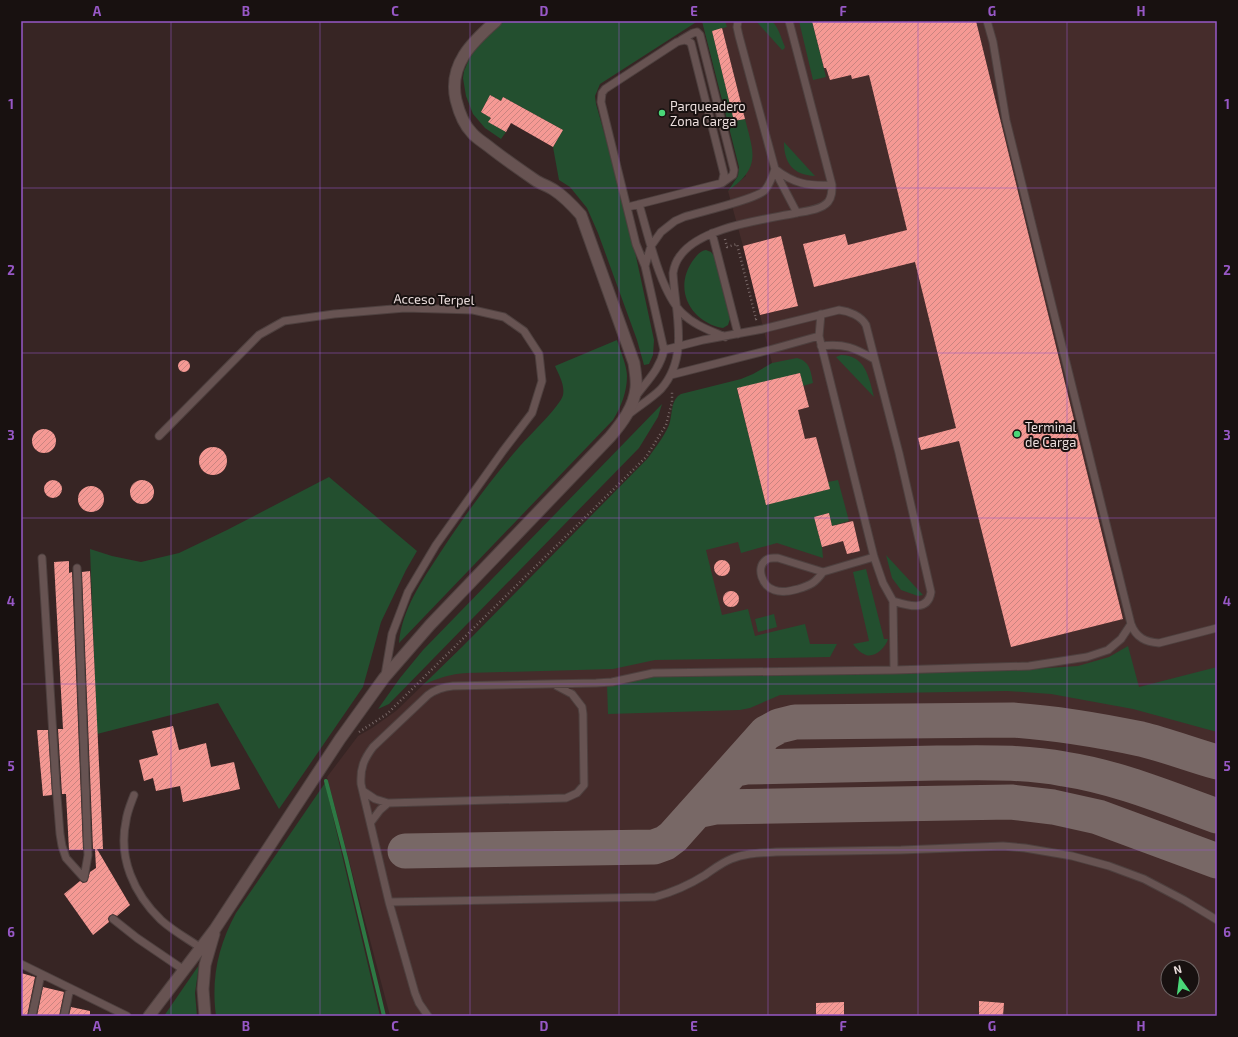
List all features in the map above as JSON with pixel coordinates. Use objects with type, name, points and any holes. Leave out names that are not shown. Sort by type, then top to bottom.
[{"type":"street","points":[[149,1016],[215,929],[347,729],[384,678],[430,625],[610,437],[626,416],[633,399],[636,388],[634,363],[580,215],[569,202],[555,191],[503,158],[471,133],[462,119],[455,94],[454,81],[460,63],[468,48],[496,21]]},
{"type":"street","points":[[205,1016],[205,965],[215,929]]},
{"type":"lane","points":[[738,21],[737,27],[739,36],[774,169],[797,213]]},
{"type":"lane","points":[[626,416],[660,389],[671,374],[677,357],[679,347],[679,331],[673,273],[675,264],[680,255],[694,243],[723,229],[815,209],[827,203],[832,192],[832,185],[789,21]]},
{"type":"lane","points":[[987,21],[993,42],[1006,120],[1134,632],[1141,638],[1150,642],[1159,643],[1217,628]]},
{"type":"lane","points":[[628,208],[722,183],[733,175],[734,170],[700,35],[697,32],[677,42],[605,89],[602,93],[601,102],[636,244],[645,266],[664,350],[662,359],[656,371],[633,399]]},
{"type":"lane","points":[[677,42],[684,40],[691,43],[724,174],[722,183]]},
{"type":"lane","points":[[774,169],[789,179],[801,184],[832,185]]},
{"type":"lane","points":[[645,266],[651,246],[661,232],[668,226],[680,219],[744,200],[762,192],[768,186],[774,169]]},
{"type":"lane","points":[[640,204],[651,246],[668,294],[676,306],[687,317],[700,326],[725,336]]},
{"type":"lane","points":[[712,233],[738,334]]},
{"type":"lane","name":"Acceso Terpel","points":[[159,436],[259,335],[284,321],[334,314],[405,308],[473,310],[504,317],[524,331],[538,354],[542,381],[532,413],[503,450],[436,545],[408,592],[392,634],[384,678]]},
{"type":"lane","points":[[664,350],[748,332],[838,310],[845,310],[863,320],[866,325],[899,454],[931,592],[931,598],[927,602],[916,606],[909,606],[893,601]]},
{"type":"lane","points":[[821,314],[819,336],[821,346],[874,557],[883,583],[893,601],[894,670]]},
{"type":"lane","points":[[671,374],[819,336]]},
{"type":"lane","points":[[821,346],[840,344],[855,348],[874,359]]},
{"type":"lane","points":[[823,572],[816,581],[809,586],[778,592],[766,586],[763,580],[761,568],[766,559],[778,558],[823,572],[874,557]]},
{"type":"lane","points":[[42,558],[60,834],[66,858],[84,878],[88,855],[77,568]]},
{"type":"lane","points":[[421,1016],[419,1003],[390,902],[363,791],[361,774],[362,765],[373,747],[428,695],[436,690],[453,686],[612,682],[653,672],[894,670],[1029,666],[1087,657],[1108,650],[1122,639],[1132,624]]},
{"type":"lane","points":[[363,791],[375,799],[388,803],[566,798],[577,793],[584,785],[583,714],[579,702],[572,694],[554,684]]},
{"type":"lane","points":[[134,795],[125,821],[124,849],[130,876],[143,901],[162,921],[201,948]]},
{"type":"lane","points":[[371,822],[380,810],[388,803]]},
{"type":"lane","points":[[390,902],[655,897],[685,887],[717,865],[745,855],[776,852],[1003,846],[1044,851],[1109,866],[1144,879],[1217,920]]},
{"type":"lane","points":[[113,919],[137,938],[184,970]]},
{"type":"lane","points":[[21,964],[127,1016]]},
{"type":"lane","points":[[32,1016],[41,974]]},
{"type":"lane","points":[[64,1016],[70,988]]},
{"type":"lane","points":[[419,1003],[428,1016]]},
{"type":"path","points":[[723,229],[727,247],[737,244],[756,319],[745,322],[748,332]]},
{"type":"path","points":[[347,729],[356,734],[371,726],[387,714],[646,457],[666,425],[672,402],[671,374]]},
{"type":"shaded area","points":[[702,21],[1217,21],[1217,1016],[390,1016],[327,777],[358,736],[396,711],[461,648],[690,523],[752,453],[737,388],[776,379],[760,315],[798,305],[781,237],[743,246],[728,191],[746,176],[736,152]]},
{"type":"green space","points":[[503,21],[698,21],[600,84],[595,96],[626,210],[654,340],[653,355],[649,364],[644,365],[637,340],[598,233],[587,208],[570,187],[559,180],[553,147],[563,130],[503,97],[501,101],[490,95],[481,112],[491,117],[489,122],[506,132],[501,139],[485,128],[473,114],[466,96],[463,78],[464,71],[474,48]]},
{"type":"green space","points":[[702,21],[725,21],[727,27],[712,31],[734,121],[745,119],[751,142],[752,159],[750,167],[746,175],[728,191],[738,176],[739,167]]},
{"type":"green space","points":[[756,21],[772,21],[780,33],[785,47],[784,49],[782,50]]},
{"type":"green space","points":[[799,21],[812,21],[826,77],[813,80]]},
{"type":"green space","points":[[784,142],[815,176],[801,173],[791,166],[786,156]]},
{"type":"green space","points":[[706,250],[711,252],[715,257],[730,319],[728,325],[723,328],[711,325],[701,319],[688,302],[685,292],[685,281],[688,270],[694,259],[702,251]]},
{"type":"green space","points":[[617,340],[626,368],[627,382],[619,410],[613,420],[399,643],[404,619],[414,596],[426,574],[449,539],[499,471],[561,400],[563,388],[555,366]]},
{"type":"green space","points":[[841,355],[856,359],[865,368],[874,397],[836,357]]},
{"type":"green space","points":[[797,358],[801,359],[807,364],[813,383],[803,386],[800,373],[737,389],[766,504],[829,489],[828,482],[838,480],[849,521],[832,526],[829,513],[814,517],[822,547],[823,558],[777,543],[741,553],[738,542],[706,550],[722,615],[748,609],[755,636],[805,624],[810,644],[837,644],[830,657],[655,660],[613,669],[455,674],[423,685],[648,458],[669,425],[673,404],[677,397],[681,394],[741,379],[772,363]]},
{"type":"green space","points":[[662,404],[658,417],[639,448],[389,704],[378,709],[400,678],[423,650]]},
{"type":"green space","points":[[329,477],[417,551],[406,570],[381,622],[363,687],[279,809],[218,703],[97,734],[90,549],[112,556],[141,562],[179,553]]},
{"type":"green space","points":[[886,555],[923,595],[918,596],[901,590],[892,578]]},
{"type":"green space","points":[[866,569],[884,639],[888,639],[880,651],[869,656],[862,653],[853,644],[869,641],[853,572]]},
{"type":"green space","points":[[774,614],[777,627],[758,632],[755,619]]},
{"type":"green space","points":[[1128,646],[1139,687],[1217,667],[1217,732],[1133,709],[1051,694],[1007,691],[780,695],[750,708],[740,710],[608,714],[607,684],[650,676],[1019,670],[1078,666],[1109,657]]},
{"type":"green space","points":[[325,783],[380,1016],[216,1016],[214,989],[217,963],[220,950],[230,925],[236,913]]},
{"type":"green space","points":[[199,965],[195,993],[197,1016],[164,1016]]},
{"type":"building","points":[[812,21],[976,21],[1123,619],[1011,647],[959,441],[921,450],[918,438],[956,428],[915,262],[814,287],[803,244],[845,234],[848,245],[907,230],[869,75],[852,79],[851,75],[830,80],[826,68],[824,68]]},
{"type":"building","points":[[722,28],[745,119],[734,121],[712,31]]},
{"type":"building","points":[[490,95],[501,101],[503,97],[563,130],[553,147],[511,123],[506,132],[488,122],[491,118],[481,112]]},
{"type":"building","points":[[781,236],[798,306],[760,315],[743,246]]},
{"type":"building","points":[[184,360],[188,362],[190,366],[188,370],[184,372],[180,370],[178,366],[180,362]]},
{"type":"building","points":[[800,373],[809,407],[798,410],[805,439],[816,437],[830,489],[766,505],[737,388]]},
{"type":"building","points":[[44,429],[52,433],[56,441],[52,449],[44,453],[36,449],[32,441],[36,433]]},
{"type":"building","points":[[213,447],[223,451],[227,461],[223,471],[213,475],[203,471],[199,461],[203,451]]},
{"type":"building","points":[[53,480],[59,483],[62,489],[59,495],[53,498],[47,495],[44,489],[47,483]]},
{"type":"building","points":[[142,480],[150,484],[154,492],[150,500],[142,504],[134,500],[130,492],[134,484]]},
{"type":"building","points":[[91,486],[100,490],[104,499],[100,508],[91,512],[82,508],[78,499],[82,490]]},
{"type":"building","points":[[829,513],[832,526],[853,521],[860,551],[847,554],[843,541],[822,547],[814,517]]},
{"type":"building","points":[[722,560],[729,565],[730,568],[725,575],[722,576],[715,571],[714,568],[719,561]]},
{"type":"building","points":[[69,561],[69,573],[72,572],[83,850],[69,850],[66,794],[62,794],[58,729],[63,729],[54,562]]},
{"type":"building","points":[[90,571],[103,849],[97,849],[130,905],[117,916],[113,914],[109,916],[109,922],[93,935],[64,894],[80,881],[83,883],[87,882],[90,872],[96,868],[95,849],[93,849],[82,572]]},
{"type":"building","points":[[731,591],[738,596],[739,599],[734,606],[731,607],[724,602],[723,599],[728,592]]},
{"type":"building","points":[[173,726],[179,750],[206,743],[211,767],[234,762],[240,789],[183,802],[180,786],[156,791],[153,778],[144,781],[139,760],[158,755],[152,731]]},
{"type":"building","points":[[37,730],[48,730],[52,795],[43,796]]},
{"type":"building","points":[[21,973],[35,977],[27,1016],[21,1016]]},
{"type":"building","points":[[43,987],[64,992],[59,1016],[37,1016]]},
{"type":"building","points":[[979,1001],[1004,1003],[1003,1016],[979,1016]]},
{"type":"building","points":[[844,1002],[844,1016],[816,1016],[816,1003]]},
{"type":"building","points":[[71,1007],[90,1011],[90,1016],[69,1016]]},
{"type":"waterway","points":[[326,781],[384,1016]]},
{"type":"taxiway","points":[[405,851],[654,847],[665,843],[673,837],[766,733],[779,726],[795,722],[1029,721],[1077,727],[1141,739],[1217,762]]},
{"type":"taxiway","points":[[731,772],[736,769],[746,767],[937,763],[1001,763],[1048,766],[1103,777],[1142,789],[1217,816]]},
{"type":"taxiway","points":[[697,811],[716,807],[1011,802],[1053,807],[1098,817],[1217,861]]},
{"type":"place","name":"Parqueadero Zona Carga","points":[[662,113]]},
{"type":"place","name":"Terminal de Carga","points":[[1017,434]]}]
